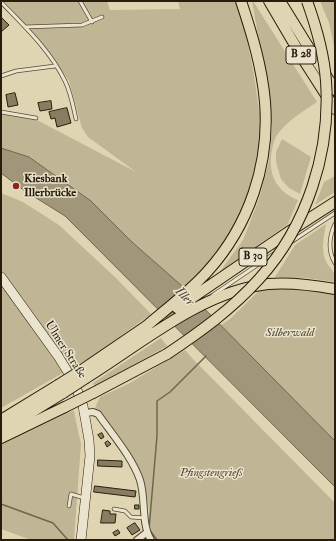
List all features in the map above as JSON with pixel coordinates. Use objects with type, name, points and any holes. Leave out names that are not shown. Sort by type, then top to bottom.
[{"type":"highway","points":[[146,332],[206,273],[228,246],[246,216],[257,183],[263,156],[266,119],[255,46],[241,1]]},
{"type":"highway","name":"B 28","points":[[269,1],[303,59],[335,109]]},
{"type":"highway","name":"B 28","points":[[280,1],[335,90]]},
{"type":"highway","points":[[1,438],[93,393],[167,354],[212,322],[242,296],[259,279],[280,252],[302,212],[312,186],[322,152],[324,136],[327,99],[326,79],[317,29],[307,1]]},
{"type":"highway","name":"B 30","points":[[146,332],[192,310],[221,289],[290,231],[335,202]]},
{"type":"highway","points":[[221,289],[244,289],[280,283],[335,289]]},
{"type":"highway","name":"B 30","points":[[1,431],[60,389],[146,332],[173,311],[221,289]]},
{"type":"highway","name":"B 30","points":[[1,420],[60,389]]},
{"type":"main road","name":"Ulmer Straße","points":[[1,277],[74,382],[85,413],[90,456],[81,540]]},
{"type":"street","points":[[85,413],[93,412],[98,414],[132,463],[140,479],[143,494],[146,533],[151,540]]},
{"type":"street","points":[[137,540],[146,533]]},
{"type":"lane","points":[[80,1],[92,22]]},
{"type":"lane","points":[[1,2],[47,52],[68,88],[76,119]]},
{"type":"lane","points":[[25,27],[82,25],[102,17]]},
{"type":"lane","points":[[1,76],[16,71],[55,66]]},
{"type":"lane","points":[[1,112],[36,118]]},
{"type":"lane","name":"B 30","points":[[221,289],[335,213]]},
{"type":"lane","points":[[335,224],[330,238],[330,246],[335,263]]},
{"type":"lane","points":[[244,289],[255,279],[266,263],[278,251]]},
{"type":"lane","points":[[69,506],[72,494],[86,498]]},
{"type":"lane","points":[[114,509],[125,511],[131,517],[145,518]]},
{"type":"green space","points":[[4,1],[107,1],[110,10],[180,9],[178,1],[236,1],[249,48],[261,117],[261,136],[256,170],[252,188],[246,204],[231,236],[218,254],[185,289],[132,242],[91,201],[29,157],[1,148],[1,114],[35,119],[136,172],[88,137],[82,128],[69,81],[49,52]]},
{"type":"green space","points":[[252,1],[317,102],[286,125],[277,135],[273,146],[271,164],[273,177],[285,193],[298,200],[288,224],[218,274],[243,240],[259,199],[269,161],[272,128],[269,98]]},
{"type":"green space","points":[[320,1],[335,1],[335,51],[329,23]]},
{"type":"green space","points":[[282,139],[311,157],[300,194],[289,188],[281,179],[276,162],[276,152]]},
{"type":"green space","points":[[335,176],[335,192],[315,205],[324,182]]},
{"type":"green space","points":[[1,193],[23,202],[59,225],[115,277],[151,314],[93,356],[1,408]]},
{"type":"green space","points":[[326,224],[323,251],[327,263],[333,271],[335,282],[306,278],[275,277],[295,245]]},
{"type":"green space","name":"Silberwald","points":[[264,286],[312,289],[335,294],[335,441],[220,326],[230,319]]},
{"type":"green space","points":[[161,338],[167,346],[95,387],[93,383]]},
{"type":"green space","name":"Pfingstengrieß","points":[[185,350],[335,503],[335,540],[154,540],[150,531],[149,510],[145,484],[95,408],[100,397],[128,384]]},
{"type":"green space","points":[[74,410],[81,444],[74,540],[31,540],[1,529],[1,445]]},
{"type":"water","name":"Iller","points":[[1,148],[29,157],[91,201],[132,242],[182,286],[335,441],[335,487],[65,216],[25,191],[1,173]]},
{"type":"building","points":[[1,17],[9,25],[1,32]]},
{"type":"building","points":[[15,93],[18,105],[8,107],[6,95]]},
{"type":"building","points":[[51,101],[52,109],[40,111],[38,103]]},
{"type":"building","points":[[67,108],[71,123],[57,127],[55,118],[51,119],[49,112]]},
{"type":"building","points":[[102,433],[104,437],[101,439],[98,435]]},
{"type":"building","points":[[108,441],[111,444],[107,447],[105,443]]},
{"type":"building","points":[[98,460],[122,461],[122,467],[98,466]]},
{"type":"building","points":[[95,486],[136,491],[135,497],[94,492]]},
{"type":"building","points":[[135,505],[139,505],[139,509],[135,509]]},
{"type":"building","points":[[103,510],[110,511],[110,514],[116,514],[115,523],[101,523]]},
{"type":"building","points":[[135,523],[140,530],[132,535],[127,528]]},
{"type":"building","points":[[118,530],[120,533],[115,536],[113,533]]},
{"type":"waterway","points":[[157,540],[149,529],[157,436],[157,401],[170,392],[206,356]]},
{"type":"waterway","points":[[1,504],[53,523],[68,540]]},
{"type":"place","name":"Kiesbank Illerbrücke","points":[[16,186]]}]
